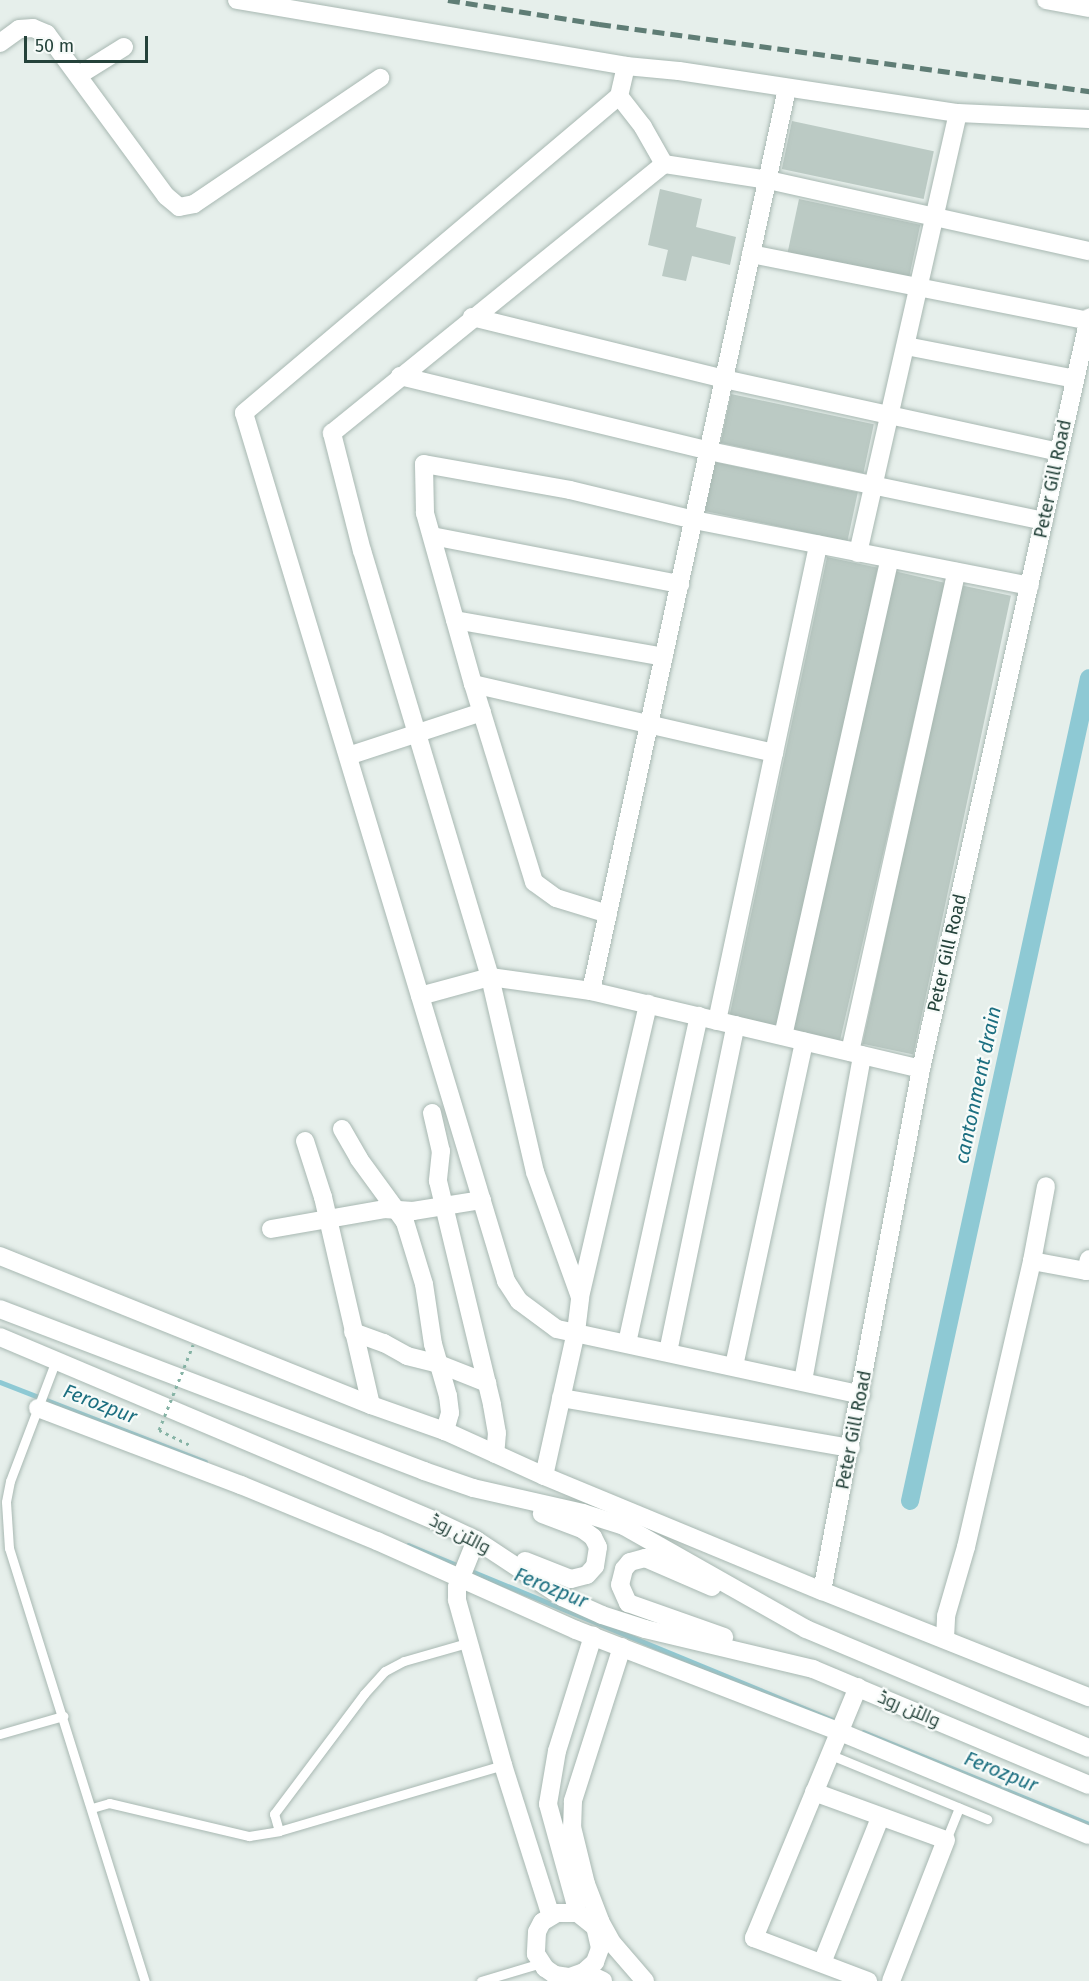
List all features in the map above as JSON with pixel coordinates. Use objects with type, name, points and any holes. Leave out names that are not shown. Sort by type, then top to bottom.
[{"type":"street","points":[[237,0],[626,66],[679,71],[957,113],[1089,119]]},
{"type":"street","points":[[1046,0],[1089,8]]},
{"type":"street","points":[[0,43],[19,29],[33,28],[47,34],[166,196],[179,207],[194,204],[380,78]]},
{"type":"street","points":[[79,75],[124,47]]},
{"type":"street","points":[[626,66],[620,96],[244,413],[506,1281],[519,1301],[557,1329],[734,1365],[861,1395]]},
{"type":"street","points":[[591,991],[788,89]]},
{"type":"street","points":[[620,96],[643,127],[663,164]]},
{"type":"street","points":[[858,553],[920,287],[957,113]]},
{"type":"street","points":[[580,1297],[535,1172],[490,977],[362,550],[332,433],[663,164],[768,180],[1089,250]]},
{"type":"street","points":[[751,254],[1089,320]]},
{"type":"street","points":[[472,317],[724,379],[1059,452]]},
{"type":"street","name":"Peter Gill Road","points":[[822,1591],[851,1448],[921,1069],[1089,320]]},
{"type":"street","points":[[906,346],[1076,379]]},
{"type":"street","points":[[400,376],[709,451],[1044,521]]},
{"type":"street","points":[[608,914],[556,897],[534,882],[473,684],[432,536],[424,500],[424,464],[570,490],[694,520],[1030,586]]},
{"type":"street","points":[[432,536],[680,584]]},
{"type":"street","points":[[717,1021],[818,545]]},
{"type":"street","points":[[783,1036],[890,559]]},
{"type":"street","points":[[803,1382],[856,1054],[956,572]]},
{"type":"street","points":[[455,620],[664,657]]},
{"type":"street","points":[[473,684],[774,753]]},
{"type":"street","points":[[348,756],[482,712]]},
{"type":"street","points":[[420,996],[490,977],[591,991],[921,1069]]},
{"type":"street","points":[[544,1476],[576,1332],[580,1297],[648,1004]]},
{"type":"street","points":[[627,1343],[699,1016]]},
{"type":"street","points":[[668,1352],[736,1025]]},
{"type":"street","points":[[734,1365],[804,1041]]},
{"type":"street","points":[[432,1113],[441,1151],[438,1181],[497,1433],[495,1454]]},
{"type":"street","points":[[342,1129],[359,1160],[405,1222],[424,1284],[433,1344],[450,1413],[445,1431]]},
{"type":"street","points":[[305,1141],[327,1218],[371,1405]]},
{"type":"street","points":[[945,1638],[946,1616],[966,1547],[1032,1261],[1046,1186]]},
{"type":"street","points":[[271,1229],[384,1209],[398,1211],[446,1208],[482,1200]]},
{"type":"street","points":[[0,1256],[371,1405],[445,1431],[544,1476],[822,1591],[1089,1697]]},
{"type":"street","points":[[1032,1261],[1088,1267]]},
{"type":"street","name":"والٹن روڈ","points":[[0,1309],[473,1488],[584,1513],[624,1526],[799,1626],[1089,1748]]},
{"type":"street","points":[[353,1332],[384,1343],[407,1356],[439,1364],[486,1383]]},
{"type":"street","name":"والٹن روڈ","points":[[0,1337],[57,1359],[476,1540],[562,1597],[602,1615],[645,1629],[813,1669],[1089,1785]]},
{"type":"street","points":[[561,1398],[851,1448]]},
{"type":"street","points":[[36,1414],[241,1485],[593,1636],[840,1732],[1089,1834]]},
{"type":"street","points":[[473,1488],[582,1529],[593,1537],[598,1556],[595,1566],[587,1575],[571,1579],[476,1540],[461,1579],[457,1600],[503,1765],[551,1916]]},
{"type":"street","points":[[799,1626],[645,1558],[630,1562],[620,1577],[622,1594],[628,1603],[813,1669]]},
{"type":"street","points":[[578,1913],[552,1822],[548,1798],[556,1751],[593,1636]]},
{"type":"street","points":[[622,1647],[575,1794],[572,1819],[586,1884],[597,1914],[613,1944],[645,1981]]},
{"type":"street","points":[[858,1688],[754,1938],[868,1981]]},
{"type":"street","points":[[814,1792],[880,1818],[946,1840],[891,1981]]},
{"type":"street","points":[[822,1963],[880,1818]]},
{"type":"street","points":[[564,1911],[578,1913],[590,1921],[600,1941],[595,1962],[584,1972],[570,1977],[553,1978],[541,1964],[536,1954],[537,1932],[551,1916],[564,1911]]},
{"type":"street","points":[[584,1972],[603,1981]]},
{"type":"lane","points":[[57,1359],[45,1385],[10,1481],[4,1529],[21,1593],[63,1716],[145,1981]]},
{"type":"lane","points":[[279,1831],[274,1814],[364,1694],[385,1671],[404,1661],[467,1642]]},
{"type":"lane","points":[[0,1734],[63,1716]]},
{"type":"lane","points":[[831,1755],[987,1819]]},
{"type":"lane","points":[[92,1808],[109,1803],[249,1836],[279,1831],[503,1765]]},
{"type":"lane","points":[[946,1840],[959,1808]]},
{"type":"lane","points":[[481,1981],[541,1964]]},
{"type":"path","points":[[193,1346],[159,1430],[201,1451]]},
{"type":"building","points":[[792,121],[934,151],[924,199],[782,169]]},
{"type":"building","points":[[660,189],[702,199],[696,227],[736,237],[730,265],[692,256],[686,281],[662,276],[668,250],[648,245]]},
{"type":"building","points":[[799,199],[920,225],[909,279],[788,253]]},
{"type":"building","points":[[731,394],[874,424],[863,473],[721,443]]},
{"type":"building","points":[[715,462],[858,492],[847,541],[705,511]]},
{"type":"building","points":[[827,557],[878,568],[780,1027],[729,1016]]},
{"type":"building","points":[[894,571],[946,583],[840,1041],[788,1029]]},
{"type":"building","points":[[960,585],[1011,596],[913,1055],[862,1044]]},
{"type":"waterway","name":"cantonment drain","points":[[910,1501],[1089,678]]},
{"type":"waterway","name":"Ferozpur","points":[[0,1382],[205,1462]]},
{"type":"waterway","name":"Ferozpur","points":[[408,1545],[840,1723]]},
{"type":"waterway","name":"Ferozpur","points":[[863,1732],[1089,1824]]},
{"type":"railway","points":[[448,0],[599,24],[1089,91]]}]
